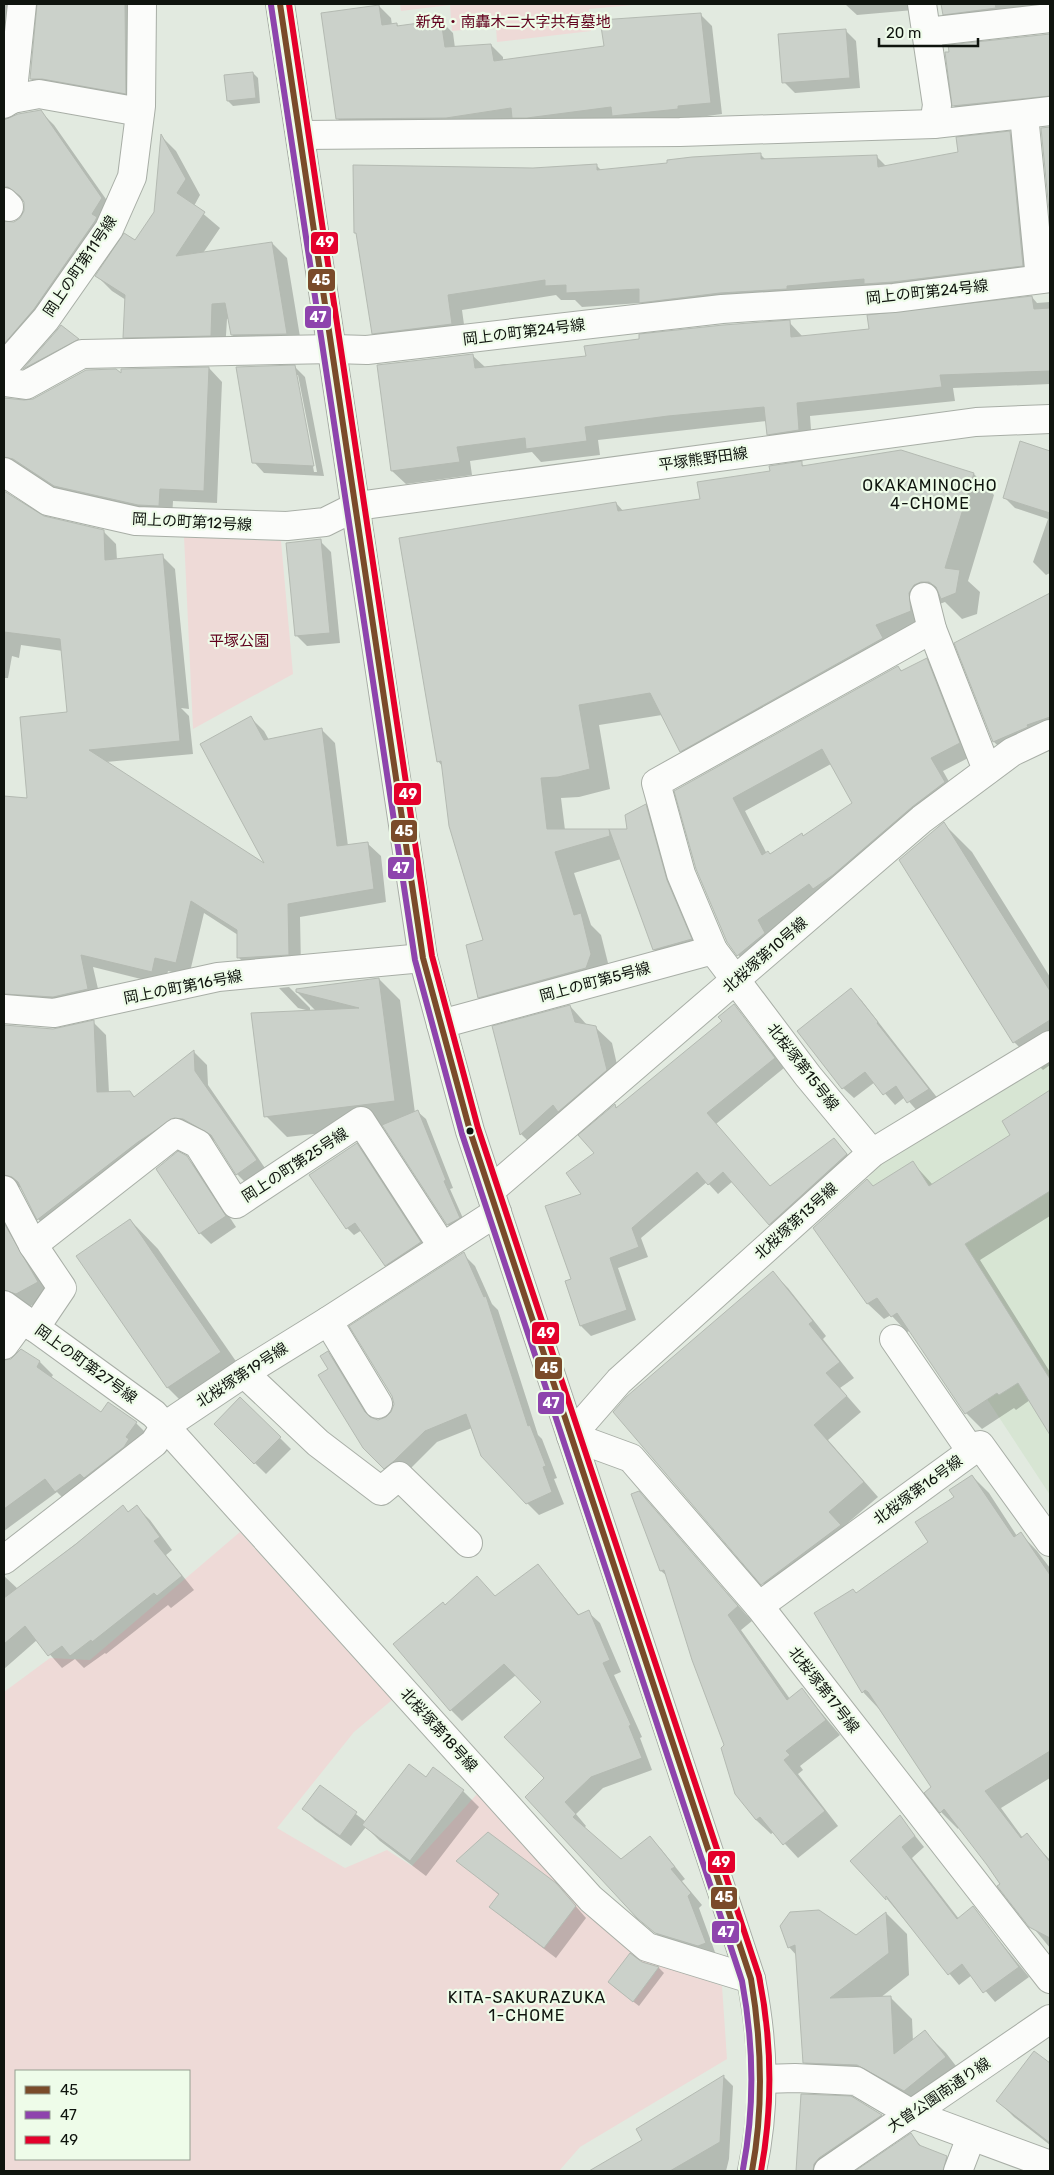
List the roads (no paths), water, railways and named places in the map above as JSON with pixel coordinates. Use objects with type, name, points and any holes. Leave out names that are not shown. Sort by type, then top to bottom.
[{"type":"main road","points":[[22,4],[8,101],[39,94],[140,112]]},
{"type":"main road","name":"岡上の町第11号線","points":[[4,366],[46,319],[109,229],[132,178],[140,112],[142,4]]},
{"type":"main road","points":[[280,4],[334,349],[423,958],[470,1131],[571,1436],[626,1594],[751,1979],[760,2026],[764,2079],[759,2140],[752,2171]]},
{"type":"main road","points":[[922,4],[936,105],[934,124]]},
{"type":"main road","points":[[927,32],[1050,18]]},
{"type":"main road","points":[[301,135],[680,132],[934,124],[1037,113],[1045,278]]},
{"type":"main road","name":"岡上の町第24号線","points":[[4,382],[26,385],[82,354],[367,350],[722,309],[894,298],[1045,278]]},
{"type":"main road","name":"平塚熊野田線","points":[[357,506],[976,422],[1050,419]]},
{"type":"main road","name":"岡上の町第12号線","points":[[4,472],[48,501],[136,521],[287,526],[325,522],[357,506]]},
{"type":"main road","points":[[924,597],[932,629],[987,770]]},
{"type":"main road","points":[[736,980],[713,950],[681,874],[656,783],[932,629]]},
{"type":"main road","name":"北桜塚第10号線","points":[[494,1201],[736,980],[922,819],[1012,752],[1050,734]]},
{"type":"main road","name":"岡上の町第5号線","points":[[441,1024],[713,950]]},
{"type":"main road","name":"岡上の町第16号線","points":[[4,1009],[54,1013],[218,977],[423,958]]},
{"type":"main road","name":"北桜塚第15号線","points":[[736,980],[808,1076],[872,1153]]},
{"type":"main road","name":"北桜塚第13号線","points":[[571,1436],[619,1381],[872,1153],[1050,1045]]},
{"type":"main road","name":"岡上の町第25号線","points":[[33,1245],[176,1133],[198,1144],[236,1204],[360,1122],[442,1246]]},
{"type":"main road","points":[[4,1190],[33,1245],[62,1288],[21,1317],[4,1345]]},
{"type":"main road","name":"北桜塚第19号線","points":[[4,1560],[154,1443],[165,1426],[244,1372],[328,1321],[442,1246],[494,1201]]},
{"type":"main road","name":"岡上の町第27号線","points":[[21,1317],[154,1414],[165,1426]]},
{"type":"main road","points":[[328,1321],[378,1404]]},
{"type":"main road","points":[[894,1339],[971,1451]]},
{"type":"main road","points":[[244,1372],[318,1443],[381,1491],[399,1476],[468,1543]]},
{"type":"main road","name":"北桜塚第18号線","points":[[165,1426],[591,1899],[648,1947],[751,1979]]},
{"type":"main road","name":"北桜塚第17号線","points":[[571,1436],[632,1458],[759,1606],[1050,1979]]},
{"type":"main road","name":"北桜塚第16号線","points":[[759,1606],[980,1445],[1050,1542]]},
{"type":"main road","name":"大曽公園南通り線","points":[[828,2171],[1050,2019]]},
{"type":"main road","points":[[764,2079],[856,2080],[912,2114],[1050,2165]]},
{"type":"main road","points":[[958,2171],[971,2137]]},
{"type":"district","name":"OKAKAMINOCHO 4-CHOME","points":[[930,494]]},
{"type":"district","name":"KITA-SAKURAZUKA 1-CHOME","points":[[527,2006]]},
{"type":"park label","name":"新免・南轟木二大字共有墓地","points":[[513,22]]},
{"type":"park label","name":"平塚公園","points":[[239,641]]}]
